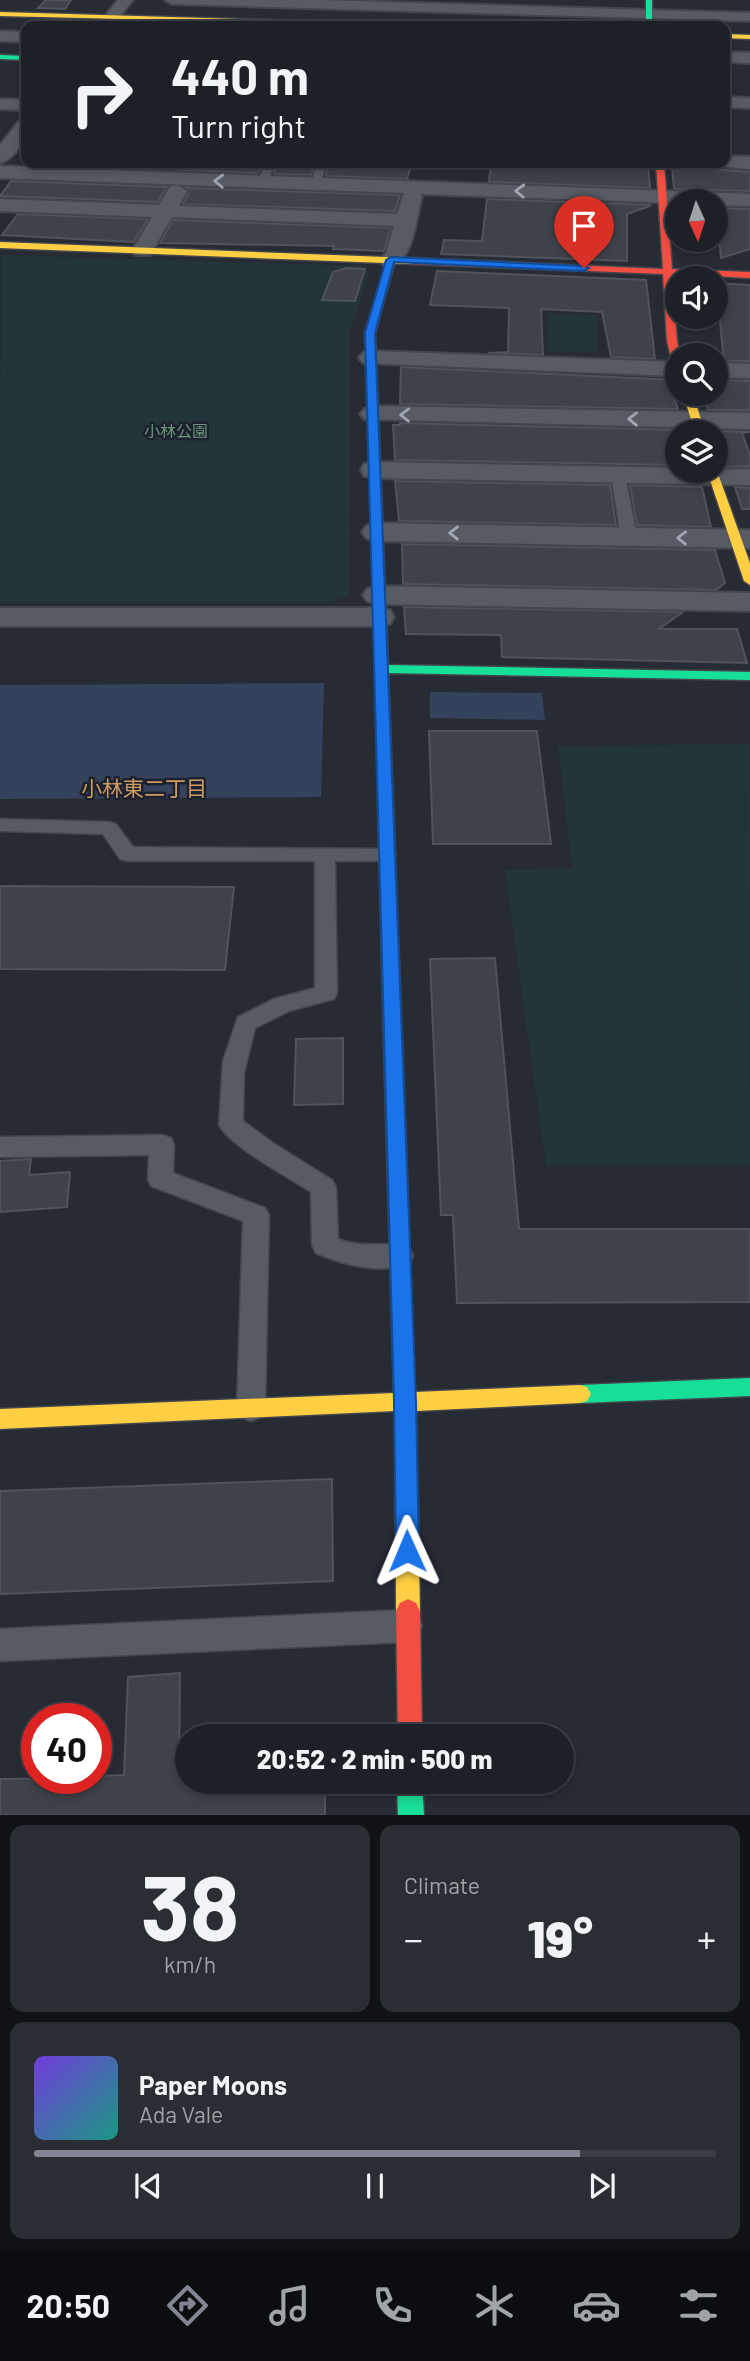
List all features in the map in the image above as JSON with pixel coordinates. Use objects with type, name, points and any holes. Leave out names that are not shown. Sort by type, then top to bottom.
[{"type":"street","points":[[0,29],[7,14],[29,0]]},
{"type":"street","points":[[118,0],[126,0]]},
{"type":"street","points":[[109,21],[126,0]]},
{"type":"street","points":[[173,0],[750,17]]},
{"type":"street","points":[[281,21],[293,2]]},
{"type":"street","points":[[465,21],[468,9]]},
{"type":"street","points":[[7,14],[95,21]]},
{"type":"street","points":[[0,36],[21,37]]},
{"type":"street","points":[[730,36],[750,37]]},
{"type":"street","points":[[0,57],[21,58]]},
{"type":"street","points":[[730,57],[750,58]]},
{"type":"street","points":[[730,102],[750,103]]},
{"type":"street","points":[[0,104],[21,105]]},
{"type":"street","points":[[730,163],[749,168]]},
{"type":"street","points":[[0,172],[59,168],[189,171],[317,176],[414,187],[750,200]]},
{"type":"street","points":[[410,1724],[405,1402],[370,333],[391,260],[396,254],[420,168]]},
{"type":"street","points":[[660,168],[667,266]]},
{"type":"street","points":[[143,251],[189,171]]},
{"type":"street","points":[[0,205],[405,220]]},
{"type":"street","points":[[0,245],[665,272]]},
{"type":"street","points":[[728,274],[750,275]]},
{"type":"street","points":[[371,358],[665,369]]},
{"type":"street","points":[[728,370],[750,371]]},
{"type":"street","points":[[373,414],[665,425]]},
{"type":"street","points":[[728,423],[750,421]]},
{"type":"street","points":[[374,470],[665,475]]},
{"type":"street","points":[[728,475],[750,477]]},
{"type":"street","points":[[718,483],[743,539],[750,581]]},
{"type":"street","points":[[376,532],[743,539]]},
{"type":"street","points":[[0,617],[378,606],[750,603]]},
{"type":"street","points":[[380,669],[750,676]]},
{"type":"street","points":[[0,1419],[750,1387]]},
{"type":"street","points":[[410,1794],[411,1815]]},
{"type":"lane","points":[[618,475],[629,537]]},
{"type":"lane","points":[[0,825],[109,828],[127,854],[386,855]]},
{"type":"lane","points":[[325,854],[326,993],[282,1005],[246,1023],[234,1050],[230,1083],[231,1125],[264,1150],[323,1187],[325,1245],[348,1255],[400,1256]]},
{"type":"lane","points":[[0,1147],[162,1145],[160,1179],[256,1214],[251,1408]]},
{"type":"lane","points":[[0,1645],[408,1626]]},
{"type":"green space","name":"小林公園","points":[[1,255],[362,266],[369,272],[350,333],[349,594],[332,602],[0,602]]},
{"type":"green space","points":[[549,314],[597,315],[597,353],[547,351]]},
{"type":"green space","points":[[749,744],[750,1165],[546,1165],[505,870],[572,868],[558,746]]},
{"type":"water","points":[[324,683],[321,797],[0,799],[0,685]]},
{"type":"water","points":[[430,692],[542,693],[545,720],[430,718]]},
{"type":"building","points":[[46,0],[71,0],[65,9],[38,8]]},
{"type":"building","points":[[142,168],[261,168],[258,173]]},
{"type":"building","points":[[276,168],[314,168],[311,175],[274,174]]},
{"type":"building","points":[[327,168],[410,168],[407,179],[326,176]]},
{"type":"building","points":[[490,168],[648,168],[650,188],[489,182]]},
{"type":"building","points":[[672,168],[750,172],[750,191],[674,189]]},
{"type":"building","points":[[11,181],[167,187],[158,202],[0,196]]},
{"type":"building","points":[[186,188],[400,195],[395,211],[183,204],[189,192]]},
{"type":"building","points":[[487,199],[650,206],[627,214],[627,261],[441,254],[444,240],[482,241]]},
{"type":"building","points":[[728,208],[750,209],[750,249],[721,258],[720,252],[728,252]]},
{"type":"building","points":[[18,214],[148,219],[134,242],[2,235]]},
{"type":"building","points":[[173,220],[391,228],[384,251],[333,249],[334,246],[160,243]]},
{"type":"building","points":[[346,268],[365,269],[355,301],[322,300],[333,272]]},
{"type":"building","points":[[437,271],[646,280],[655,359],[611,357],[602,312],[541,309],[543,355],[488,353],[508,352],[509,308],[430,305]]},
{"type":"building","points":[[728,284],[750,285],[750,361],[728,361],[728,343],[722,343],[721,329],[728,329]]},
{"type":"building","points":[[401,367],[665,379],[665,406],[677,406],[678,409],[400,404]]},
{"type":"building","points":[[728,380],[750,381],[750,410],[708,410],[707,406],[728,406]]},
{"type":"building","points":[[393,425],[665,430],[665,465],[395,460]]},
{"type":"building","points":[[728,431],[750,432],[742,433],[750,455],[750,466],[728,467]]},
{"type":"building","points":[[395,481],[610,485],[616,525],[399,521]]},
{"type":"building","points":[[630,485],[702,487],[711,527],[637,525]]},
{"type":"building","points":[[735,487],[750,488],[750,509],[742,509]]},
{"type":"building","points":[[402,544],[715,550],[725,583],[716,590],[403,584]]},
{"type":"building","points":[[404,607],[683,612],[659,629],[737,629],[747,663],[502,657],[501,635],[406,634]]},
{"type":"building","points":[[429,731],[537,731],[551,844],[433,844]]},
{"type":"building","points":[[0,886],[234,887],[225,970],[0,969]]},
{"type":"building","points":[[495,958],[519,1229],[750,1229],[750,1302],[457,1303],[453,1215],[441,1215],[430,959]]},
{"type":"building","points":[[343,1038],[343,1104],[294,1105],[296,1039]]},
{"type":"building","points":[[31,1159],[29,1175],[70,1172],[67,1207],[0,1212],[0,1161]]},
{"type":"building","points":[[332,1479],[333,1581],[0,1594],[0,1491]]},
{"type":"building","points":[[180,1673],[179,1724],[175,1724],[175,1794],[325,1794],[325,1815],[0,1815],[0,1779],[21,1779],[21,1794],[112,1794],[112,1775],[124,1775],[128,1677]]},
{"type":"traffic: fast","points":[[649,0],[649,21]]},
{"type":"traffic: fast","points":[[0,57],[21,58]]},
{"type":"traffic: fast","points":[[379,594],[393,1043]]},
{"type":"traffic: fast","points":[[380,669],[750,676]]},
{"type":"traffic: fast","points":[[580,1394],[750,1387]]},
{"type":"traffic: fast","points":[[410,1794],[411,1815]]},
{"type":"traffic: slow","points":[[0,14],[241,21]]},
{"type":"traffic: slow","points":[[730,36],[750,37]]},
{"type":"traffic: slow","points":[[0,245],[411,261]]},
{"type":"traffic: slow","points":[[692,406],[696,420]]},
{"type":"traffic: slow","points":[[717,483],[750,581]]},
{"type":"traffic: slow","points":[[393,1043],[405,1402],[408,1611]]},
{"type":"traffic: slow","points":[[0,1419],[580,1394]]},
{"type":"traffic: jam","points":[[660,168],[672,343]]},
{"type":"traffic: jam","points":[[379,594],[370,333],[391,260]]},
{"type":"traffic: jam","points":[[411,261],[750,275]]},
{"type":"traffic: jam","points":[[408,1611],[410,1724]]},
{"type":"district","name":"小林東二丁目","points":[[144,789]]},
{"type":"route","points":[[407,1551],[405,1402],[370,333],[391,260],[584,268]]}]
